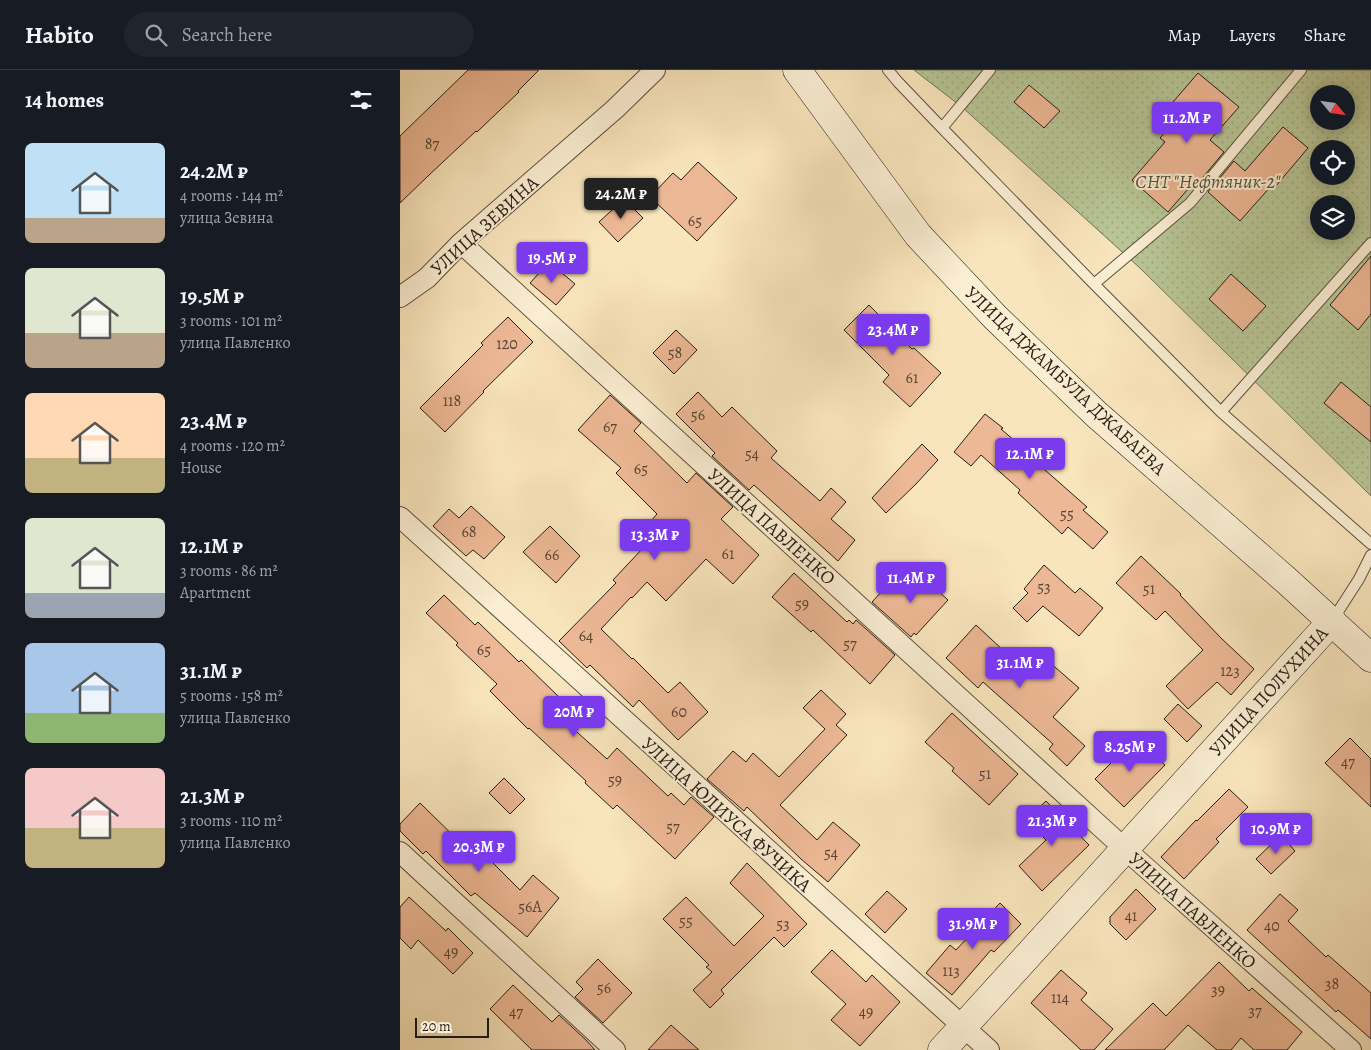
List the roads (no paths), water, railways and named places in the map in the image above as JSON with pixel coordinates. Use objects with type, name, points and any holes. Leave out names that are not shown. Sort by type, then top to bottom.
[{"type":"main road","name":"УЛИЦА ДЖАМБУЛА ДЖАБАЕВА","points":[[797,70],[918,235],[995,317],[1096,414],[1332,621],[1371,658]]},
{"type":"main road","name":"УЛИЦА ПОЛУХИНА","points":[[942,1050],[1332,621]]},
{"type":"street","name":"УЛИЦА ЗЕВИНА","points":[[400,297],[427,278],[461,243],[615,109],[655,70]]},
{"type":"street","name":"УЛИЦА ПАВЛЕНКО","points":[[461,243],[1125,849],[1351,1050]]},
{"type":"street","name":"УЛИЦА ЮЛИУСА ФУЧИКА","points":[[400,517],[989,1050]]},
{"type":"street","points":[[400,852],[615,1050]]},
{"type":"lane","points":[[888,70],[942,128],[1221,412],[1371,544]]},
{"type":"lane","points":[[942,128],[990,70]]},
{"type":"lane","points":[[1094,284],[1190,203],[1301,70]]},
{"type":"lane","points":[[1221,412],[1371,243]]},
{"type":"lane","points":[[1332,621],[1359,579],[1371,555]]},
{"type":"park label","name":"СНТ \"Нефтяник-2\"","points":[[1208,181]]}]
